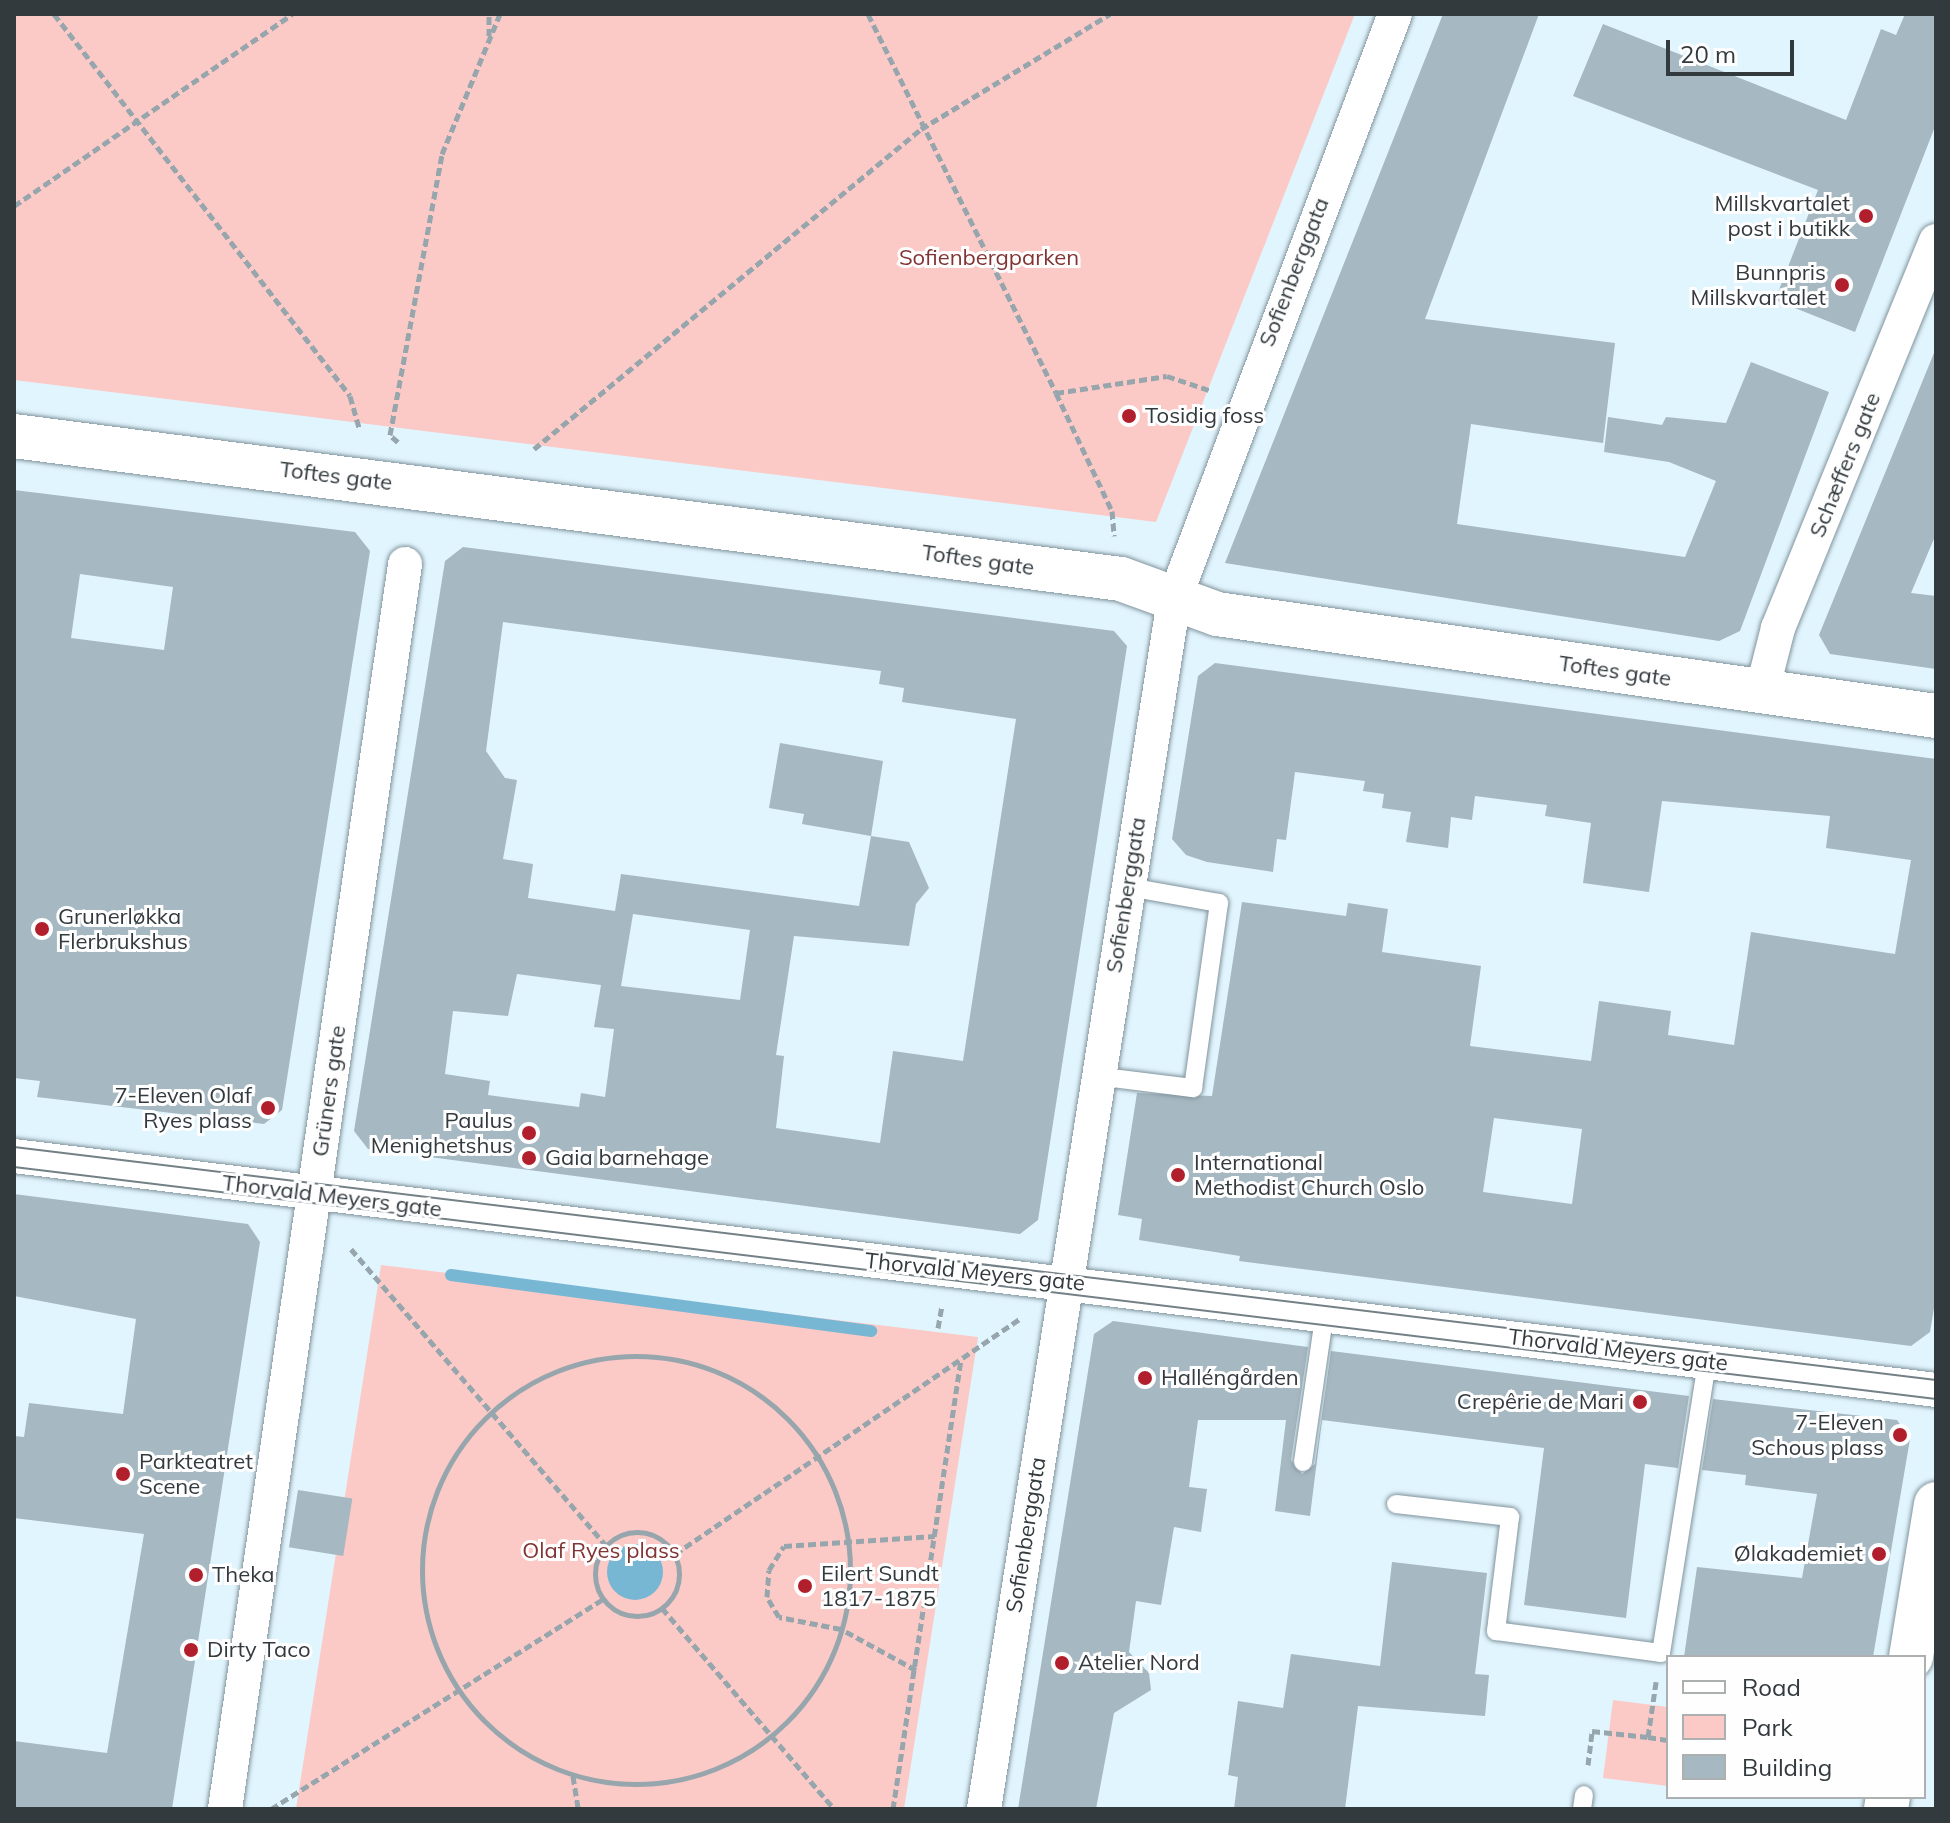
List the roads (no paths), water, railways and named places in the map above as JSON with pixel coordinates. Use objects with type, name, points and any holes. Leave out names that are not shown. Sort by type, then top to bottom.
[{"type":"main road","name":"Toftes gate","points":[[14,436],[1121,579],[1174,600],[1232,617],[1936,716]]},
{"type":"main road","points":[[1911,1655],[1936,1504]]},
{"type":"street","name":"Sofienberggata","points":[[984,1809],[1096,1076],[1174,600],[1395,14]]},
{"type":"street","name":"Schæffers gate","points":[[1762,691],[1778,628],[1936,241]]},
{"type":"street","name":"Grüners gate","points":[[225,1809],[405,564]]},
{"type":"street","name":"Thorvald Meyers gate","points":[[14,1156],[316,1195],[1325,1312],[1936,1390]]},
{"type":"lane","points":[[1096,1076],[1193,1088],[1219,903],[1128,887]]},
{"type":"lane","points":[[1303,1462],[1325,1312]]},
{"type":"lane","points":[[1396,1504],[1510,1517],[1496,1631],[1661,1653],[1707,1361]]},
{"type":"water","points":[[635,1544],[655,1552],[663,1572],[655,1592],[635,1600],[615,1592],[607,1572],[615,1552]]},
{"type":"waterway","points":[[451,1275],[871,1331]]},
{"type":"tram line","points":[[14,1147],[1936,1380]]},
{"type":"tram line","points":[[14,1167],[1936,1399]]},
{"type":"place","name":"Millskvartalet post i butikk","points":[[1866,216]]},
{"type":"place","name":"Bunnpris Millskvartalet","points":[[1842,285]]},
{"type":"place","name":"Tosidig foss","points":[[1129,416]]},
{"type":"place","name":"Grunerløkka Flerbrukshus","points":[[42,929]]},
{"type":"place","name":"7-Eleven Olaf Ryes plass","points":[[268,1108]]},
{"type":"place","name":"Paulus Menighetshus","points":[[529,1133]]},
{"type":"place","name":"Gaia barnehage","points":[[529,1158]]},
{"type":"place","name":"International Methodist Church Oslo","points":[[1178,1175]]},
{"type":"place","name":"Halléngården","points":[[1145,1378]]},
{"type":"place","name":"Crepêrie de Mari","points":[[1640,1402]]},
{"type":"place","name":"7-Eleven Schous plass","points":[[1900,1435]]},
{"type":"place","name":"Parkteatret Scene","points":[[123,1474]]},
{"type":"place","name":"Ølakademiet","points":[[1879,1554]]},
{"type":"place","name":"Theka","points":[[196,1575]]},
{"type":"place","name":"Eilert Sundt 1817-1875","points":[[805,1586]]},
{"type":"place","name":"Dirty Taco","points":[[191,1650]]},
{"type":"place","name":"Atelier Nord","points":[[1062,1663]]},
{"type":"park label","name":"Sofienbergparken","points":[[989,258]]},
{"type":"park label","name":"Olaf Ryes plass","points":[[601,1551]]}]
